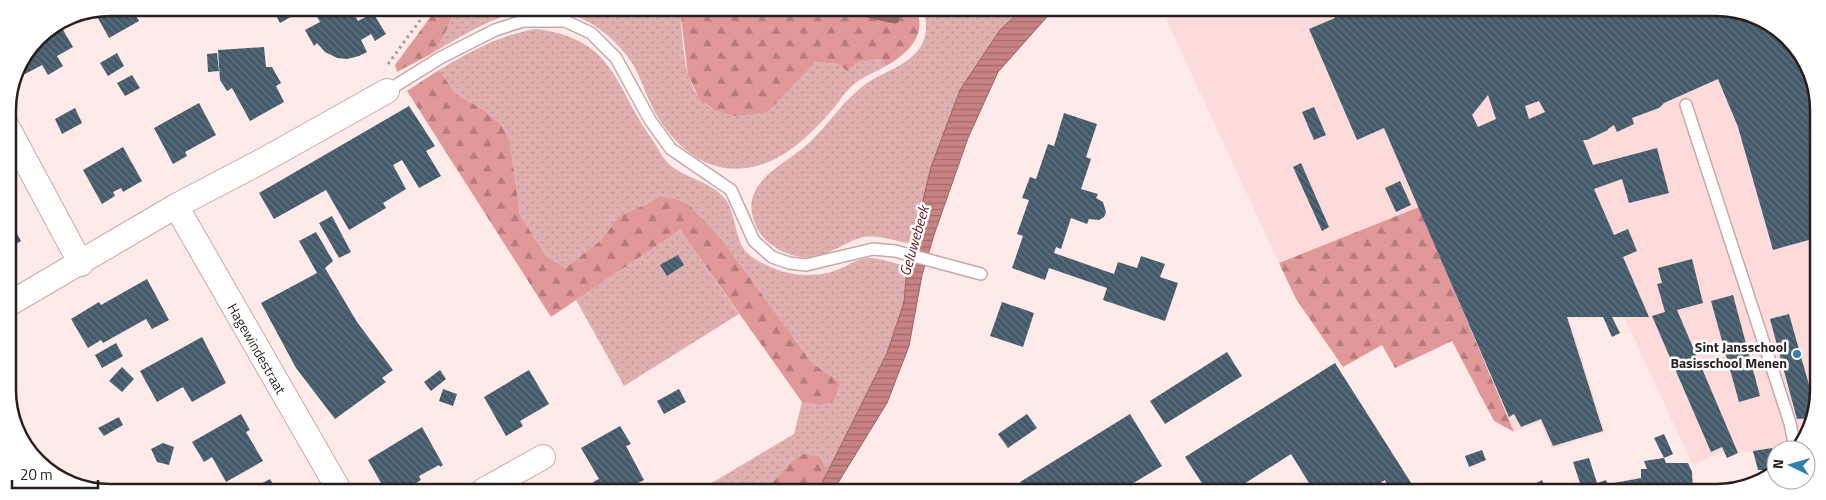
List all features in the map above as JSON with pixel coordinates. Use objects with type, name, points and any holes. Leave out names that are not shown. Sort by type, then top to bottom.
[{"type":"street","points":[[16,300],[176,206],[262,161],[387,91]]},
{"type":"street","points":[[16,143],[80,264]]},
{"type":"street","name":"Hagewindestraat","points":[[176,206],[337,484]]},
{"type":"street","points":[[495,484],[543,457]]},
{"type":"lane","points":[[387,91],[440,58],[495,30],[523,21],[565,21],[591,32],[616,58],[650,120],[671,149],[731,190],[754,241],[772,257],[789,263],[806,265],[873,249],[895,251],[954,265],[981,274]]},
{"type":"lane","points":[[1686,105],[1790,423],[1793,440]]},
{"type":"path","points":[[387,91],[382,72],[423,16]]},
{"type":"shaded area","points":[[452,16],[504,16],[481,26],[431,54],[442,40]]},
{"type":"shaded area","points":[[575,16],[681,16],[686,65],[690,79],[703,102],[719,111],[768,112],[816,62],[838,64],[847,71],[859,62],[881,59],[886,66],[853,85],[801,142],[781,156],[760,165],[730,169],[703,161],[680,145],[656,114],[628,57],[609,37]]},
{"type":"shaded area","points":[[925,16],[1015,16],[1000,30],[931,167],[913,244],[879,237],[866,237],[816,257],[794,256],[781,251],[765,239],[757,228],[752,212],[752,199],[757,188],[776,168],[810,142],[855,93],[869,82],[907,61],[919,49],[925,35]]},
{"type":"shaded area","points":[[1165,16],[1722,16],[1740,19],[1763,29],[1782,44],[1800,68],[1808,92],[1810,110],[1810,390],[1805,420],[1797,437],[1795,440],[1766,440],[1766,449],[1739,453],[1736,446],[1693,465],[1625,319],[1612,317],[1570,319],[1605,432],[1552,449],[1540,422],[1514,432],[1419,207],[1279,263]]},
{"type":"shaded area","points":[[536,29],[562,34],[582,43],[597,54],[609,67],[666,161],[676,169],[714,189],[726,200],[742,245],[752,257],[772,268],[806,275],[828,273],[867,258],[907,266],[904,302],[887,353],[828,471],[820,457],[791,462],[771,484],[710,484],[794,434],[802,402],[818,405],[840,382],[812,363],[723,241],[688,204],[676,199],[659,196],[647,204],[619,216],[601,240],[565,268],[546,256],[520,215],[510,141],[501,124],[482,109],[456,94],[439,70],[486,45]]},
{"type":"shaded area","points":[[680,230],[739,314],[624,386],[576,300]]},
{"type":"green space","points":[[431,16],[452,16],[442,40],[431,54],[397,72],[395,65]]},
{"type":"green space","points":[[681,16],[918,16],[919,18],[919,27],[913,43],[901,56],[886,66],[881,59],[859,62],[847,71],[838,64],[816,62],[768,112],[734,116],[715,110],[700,100],[688,75]]},
{"type":"green space","points":[[439,70],[456,94],[482,109],[501,124],[510,141],[520,215],[546,256],[565,268],[601,240],[619,216],[647,204],[659,196],[676,199],[688,204],[723,241],[812,363],[840,382],[834,402],[818,405],[802,402],[680,230],[551,317],[407,91]]},
{"type":"green space","points":[[1419,207],[1514,432],[1494,421],[1452,341],[1395,368],[1382,345],[1343,367],[1296,299],[1279,263]]},
{"type":"green space","points":[[804,454],[820,457],[828,471],[822,484],[771,484],[791,462]]},
{"type":"water","name":"Geluwebeek","points":[[1015,16],[1048,16],[998,72],[968,138],[922,275],[909,346],[887,403],[837,484],[822,484],[887,353],[904,302],[907,266],[931,167],[960,90],[1000,30]]},
{"type":"building","points":[[136,16],[139,21],[109,38],[97,17]]},
{"type":"building","points":[[276,16],[292,16],[280,23]]},
{"type":"building","points":[[317,16],[355,16],[358,21],[367,16],[375,16],[386,34],[375,41],[371,34],[361,40],[367,52],[359,56],[347,59],[337,58],[325,52],[317,43],[314,46],[305,30],[320,22]]},
{"type":"building","points":[[1334,16],[1722,16],[1752,23],[1782,44],[1794,58],[1805,80],[1810,110],[1810,240],[1773,250],[1738,127],[1718,79],[1664,103],[1659,108],[1632,118],[1634,124],[1617,132],[1614,125],[1608,130],[1583,140],[1593,165],[1657,148],[1669,193],[1629,203],[1622,179],[1594,189],[1614,235],[1628,229],[1637,251],[1623,257],[1649,317],[1612,317],[1620,333],[1612,337],[1603,317],[1567,317],[1603,431],[1553,446],[1541,419],[1521,427],[1514,414],[1509,417],[1384,128],[1357,140],[1309,29],[1335,18]],"holes":[[[1488,95],[1496,119],[1478,127],[1472,115]],[[1539,101],[1545,112],[1529,119],[1525,106]]]},
{"type":"building","points":[[63,29],[73,47],[57,56],[63,66],[48,75],[42,65],[25,74],[26,68],[39,48]]},
{"type":"building","points":[[264,47],[266,67],[272,67],[281,83],[276,86],[284,102],[250,121],[232,88],[227,91],[220,80],[218,50]]},
{"type":"building","points":[[117,53],[124,66],[108,76],[100,63]]},
{"type":"building","points":[[217,53],[219,71],[208,72],[207,54]]},
{"type":"building","points":[[132,75],[140,88],[125,96],[117,83]]},
{"type":"building","points":[[199,103],[216,135],[185,152],[187,156],[173,164],[154,128]]},
{"type":"building","points":[[409,106],[435,146],[426,151],[441,176],[419,188],[402,160],[393,165],[406,189],[383,203],[386,208],[349,230],[326,190],[274,219],[259,193]]},
{"type":"building","points":[[1314,107],[1326,135],[1314,140],[1302,112]]},
{"type":"building","points":[[75,108],[82,123],[62,134],[55,119]]},
{"type":"building","points":[[1064,113],[1097,124],[1086,157],[1091,159],[1081,189],[1098,194],[1096,198],[1103,202],[1106,212],[1104,217],[1099,220],[1089,219],[1087,224],[1071,218],[1061,249],[1056,247],[1054,253],[1114,274],[1118,262],[1137,268],[1141,256],[1165,264],[1160,277],[1178,283],[1165,321],[1103,300],[1107,288],[1049,268],[1045,280],[1012,268],[1023,236],[1017,234],[1029,200],[1022,198],[1030,177],[1036,179],[1048,144],[1054,146]]},
{"type":"building","points":[[123,147],[142,181],[123,192],[121,188],[113,192],[115,196],[102,204],[83,170]]},
{"type":"building","points":[[1301,163],[1329,227],[1322,231],[1293,167]]},
{"type":"building","points":[[1400,181],[1411,205],[1396,212],[1385,188]]},
{"type":"building","points":[[332,216],[351,252],[339,258],[319,223]]},
{"type":"building","points":[[16,232],[21,241],[16,244]]},
{"type":"building","points":[[316,232],[333,261],[325,268],[357,322],[393,370],[382,378],[386,382],[335,419],[296,368],[261,303],[317,273],[299,241]]},
{"type":"building","points":[[678,255],[684,265],[667,276],[660,265]]},
{"type":"building","points":[[1692,259],[1703,303],[1677,310],[1738,453],[1727,458],[1722,447],[1711,452],[1652,316],[1665,312],[1657,284],[1662,283],[1658,268]]},
{"type":"building","points":[[147,279],[169,320],[152,329],[146,319],[103,343],[101,340],[88,348],[71,319],[99,302],[101,305]]},
{"type":"building","points":[[1733,295],[1760,396],[1739,402],[1711,301]]},
{"type":"building","points":[[1002,302],[1034,313],[1023,347],[990,336]]},
{"type":"building","points":[[1789,314],[1810,385],[1805,419],[1797,419],[1770,319]]},
{"type":"building","points":[[202,337],[226,383],[192,402],[183,387],[157,402],[140,371]]},
{"type":"building","points":[[116,343],[123,356],[102,368],[95,355]]},
{"type":"building","points":[[1227,352],[1242,376],[1165,424],[1150,401]]},
{"type":"building","points":[[1335,363],[1412,484],[1387,484],[1385,480],[1379,484],[1310,484],[1291,454],[1244,484],[1202,484],[1185,457]]},
{"type":"building","points":[[122,367],[134,379],[122,392],[109,381]]},
{"type":"building","points":[[440,370],[446,379],[431,391],[424,382]]},
{"type":"building","points":[[529,370],[549,404],[520,421],[523,426],[506,436],[484,397]]},
{"type":"building","points":[[443,389],[457,394],[453,406],[439,401]]},
{"type":"building","points":[[679,389],[686,402],[664,414],[657,401]]},
{"type":"building","points":[[241,414],[250,430],[246,432],[263,461],[226,482],[212,457],[204,462],[192,442]]},
{"type":"building","points":[[1027,414],[1037,428],[1008,448],[998,434]]},
{"type":"building","points":[[1130,414],[1162,466],[1132,484],[1021,484],[1020,482]]},
{"type":"building","points":[[119,417],[123,425],[104,436],[98,428]]},
{"type":"building","points":[[620,426],[631,444],[626,446],[644,480],[636,484],[594,484],[593,482],[599,479],[581,448]]},
{"type":"building","points":[[422,427],[443,465],[440,467],[439,465],[419,476],[421,480],[414,484],[382,484],[368,460]]},
{"type":"building","points":[[1664,434],[1673,454],[1664,458],[1654,438]]},
{"type":"building","points":[[163,443],[174,447],[169,465],[157,462],[151,449]]},
{"type":"building","points":[[1766,449],[1766,469],[1758,470],[1753,451]]},
{"type":"building","points":[[1482,450],[1486,460],[1469,467],[1465,456]]},
{"type":"building","points":[[1589,458],[1597,483],[1606,480],[1608,484],[1580,484],[1573,462]]},
{"type":"building","points":[[1664,458],[1666,463],[1688,463],[1692,472],[1693,484],[1608,484],[1641,478],[1641,469],[1647,469],[1644,461]]},
{"type":"building","points":[[270,479],[273,484],[260,484]]},
{"type":"building","points":[[1542,480],[1544,484],[1535,484]]},
{"type":"waterway","points":[[882,16],[895,19]]},
{"type":"place","name":"Sint Jansschool Basisschool Menen","points":[[1797,354]]}]
